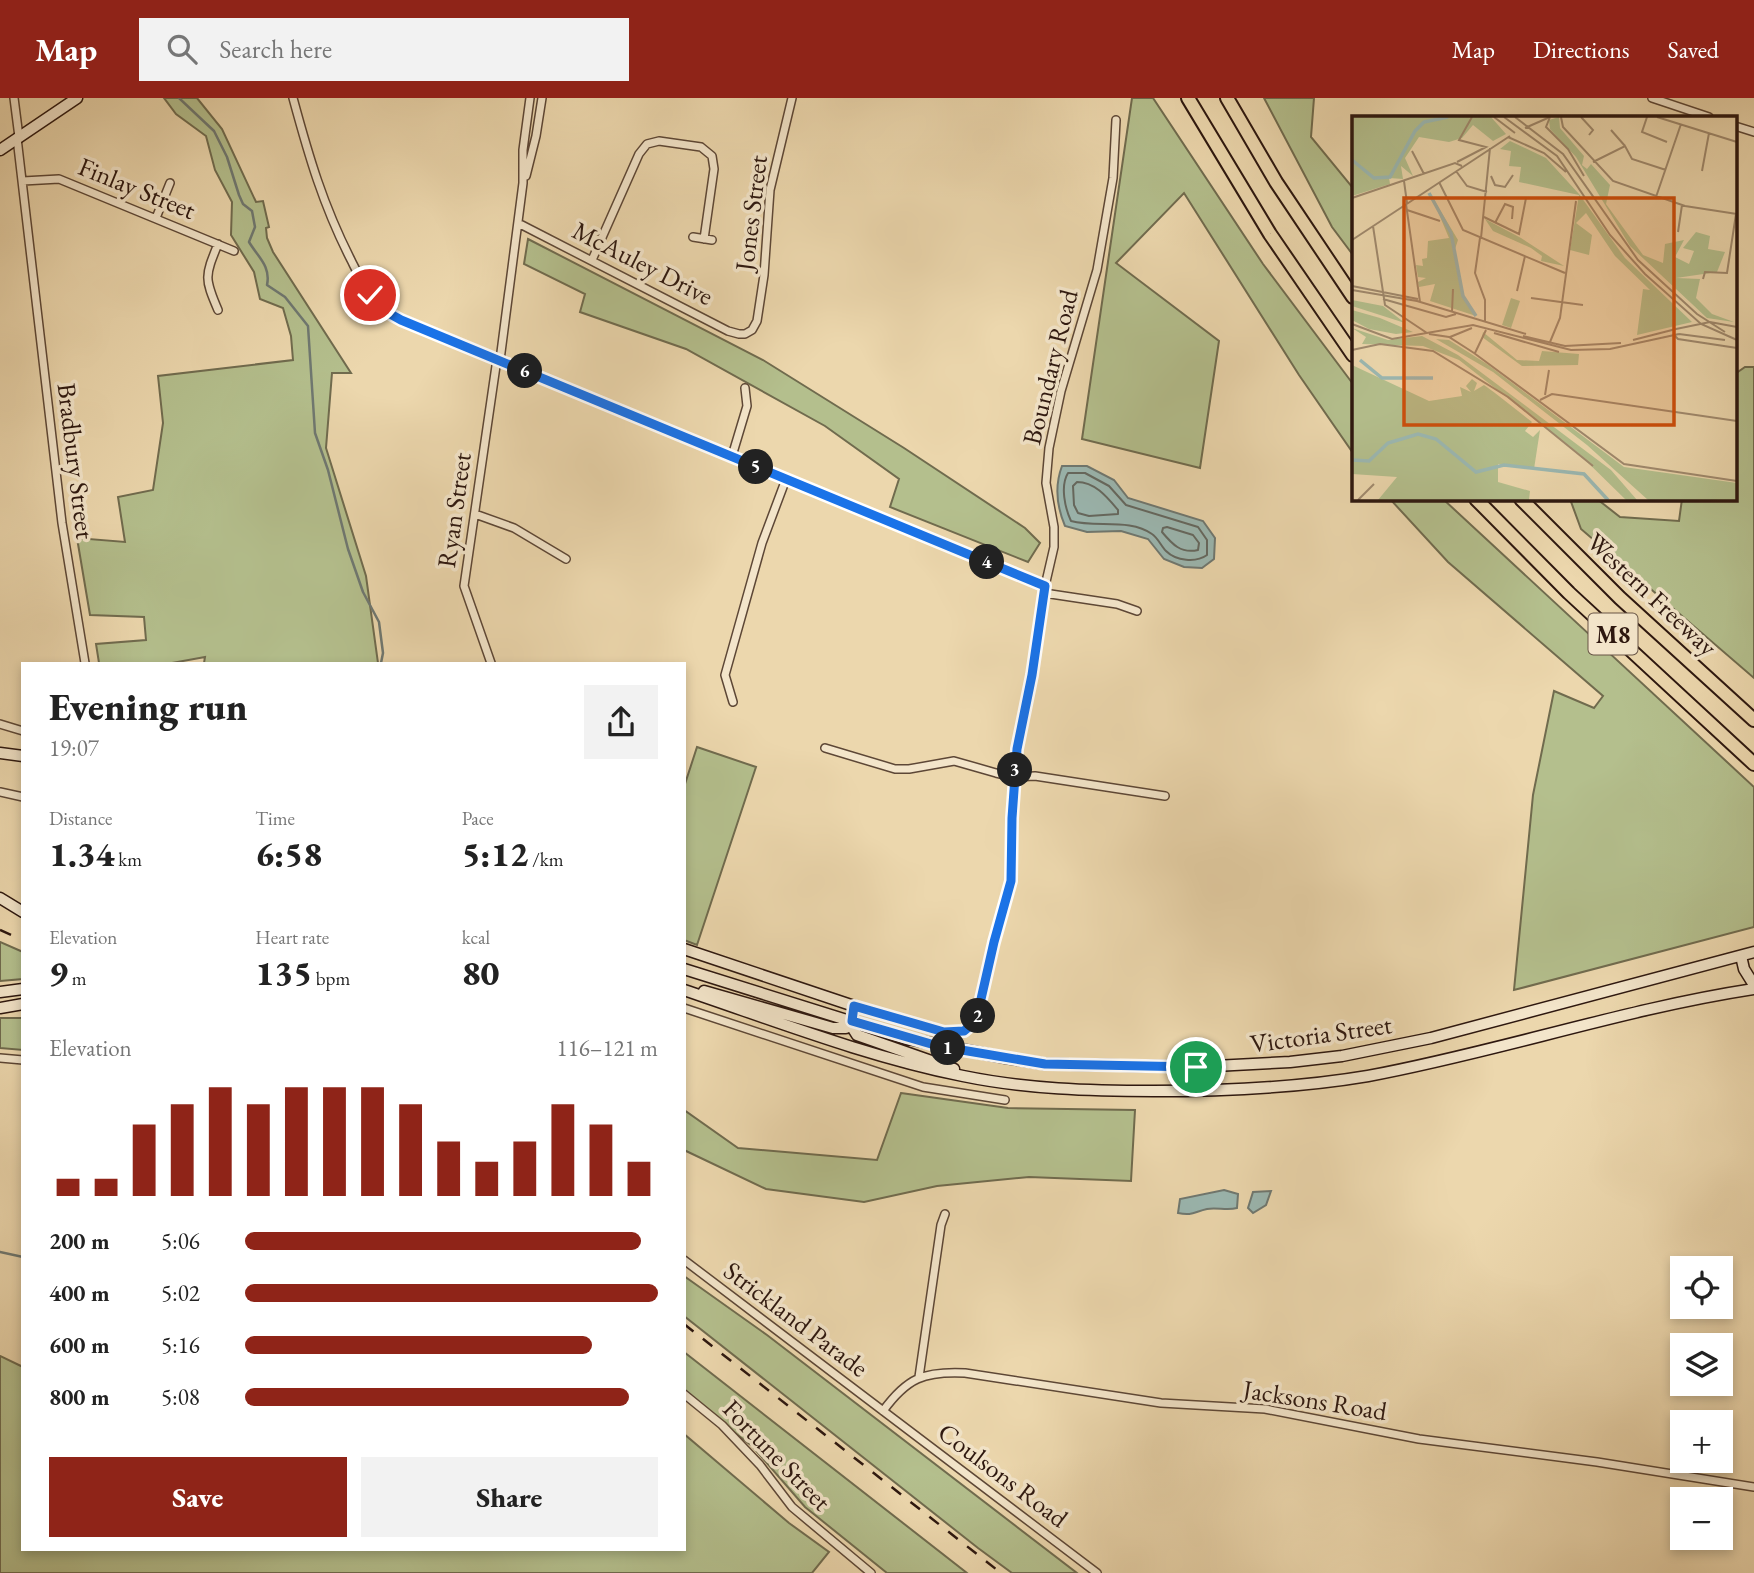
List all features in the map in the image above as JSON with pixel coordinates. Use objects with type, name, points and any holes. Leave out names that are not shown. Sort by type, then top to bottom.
[{"type":"highway","points":[[1186,98],[1269,234],[1352,354]]},
{"type":"highway","points":[[1227,98],[1276,182],[1352,296]]},
{"type":"highway","points":[[1238,98],[1276,182]]},
{"type":"highway","name":"M8","points":[[1477,500],[1569,593],[1754,765]]},
{"type":"highway","name":"Western Freeway","points":[[1522,500],[1620,598],[1754,720]]},
{"type":"main road","points":[[0,150],[77,98]]},
{"type":"main road","points":[[0,753],[21,756]]},
{"type":"main road","points":[[0,898],[21,911]]},
{"type":"main road","points":[[686,950],[854,1006],[853,1031],[861,1037],[995,1082]]},
{"type":"main road","points":[[1748,954],[1744,969],[1754,987]]},
{"type":"main road","name":"Victoria Street","points":[[686,970],[938,1046],[1045,1064],[1196,1067],[1342,1056],[1431,1038],[1748,954]]},
{"type":"main road","name":"Victoria Street","points":[[686,989],[872,1053],[942,1072],[995,1082],[1127,1091],[1242,1090],[1312,1084],[1398,1069],[1662,1006],[1754,987]]},
{"type":"main road","points":[[0,992],[21,989]]},
{"type":"main road","points":[[686,989],[828,1027],[842,1029],[848,1027],[852,1021]]},
{"type":"main road","points":[[0,1007],[21,1004]]},
{"type":"street","name":"Bradbury Street","points":[[14,98],[62,523],[85,662]]},
{"type":"street","points":[[293,98],[319,190],[330,218],[367,290],[380,306],[391,314],[1045,589],[1117,604],[1137,611]]},
{"type":"street","name":"Ryan Street","points":[[491,662],[464,586],[518,223],[530,98]]},
{"type":"street","name":"Ryan Street","points":[[523,183],[537,136],[542,98]]},
{"type":"street","name":"Jones Street","points":[[750,331],[758,317],[772,181],[793,98]]},
{"type":"street","points":[[1652,98],[1706,116]]},
{"type":"street","name":"Boundary Road","points":[[854,1006],[949,1033],[964,1031],[974,1024],[978,1016],[1011,881],[1014,777],[1018,740],[1034,669],[1054,541],[1046,477],[1049,448],[1061,391],[1097,270],[1113,178],[1116,120]]},
{"type":"street","points":[[1736,126],[1754,132]]},
{"type":"street","points":[[592,260],[639,154],[646,145],[654,141],[701,147],[712,156],[714,169],[708,239],[694,237]]},
{"type":"street","name":"Finlay Street","points":[[23,181],[57,178],[234,251]]},
{"type":"street","points":[[156,218],[170,183]]},
{"type":"street","name":"McAuley Drive","points":[[518,223],[728,331],[739,334],[750,331]]},
{"type":"street","points":[[218,244],[207,275],[209,289],[218,310]]},
{"type":"street","points":[[732,456],[747,406],[745,388]]},
{"type":"street","points":[[733,702],[726,675],[762,543],[786,479]]},
{"type":"street","points":[[475,514],[514,528],[566,559]]},
{"type":"street","points":[[0,724],[21,730]]},
{"type":"street","points":[[825,748],[895,769],[954,761],[1014,777],[1035,776],[1165,796]]},
{"type":"street","points":[[0,792],[21,797]]},
{"type":"street","points":[[686,1009],[923,1087],[1005,1100]]},
{"type":"street","points":[[0,1058],[21,1060]]},
{"type":"street","points":[[883,1411],[901,1388],[919,1377],[941,1224],[945,1214]]},
{"type":"street","name":"Strickland Parade","points":[[686,1262],[883,1411]]},
{"type":"street","name":"Jacksons Road","points":[[919,1377],[940,1373],[965,1373],[1170,1404],[1265,1409],[1419,1439],[1597,1462],[1754,1487]]},
{"type":"street","name":"Fortune Street","points":[[686,1396],[732,1435],[760,1465],[792,1507],[871,1573]]},
{"type":"street","name":"Coulsons Road","points":[[883,1411],[1097,1573]]},
{"type":"green space","points":[[164,98],[197,98],[222,129],[256,202],[263,201],[269,227],[266,228],[267,238],[273,252],[351,373],[332,373],[326,448],[366,576],[378,662],[204,662],[205,657],[178,662],[99,662],[96,644],[146,640],[144,617],[90,615],[77,538],[125,542],[118,497],[153,490],[163,423],[158,376],[293,360],[291,336],[283,308],[260,299],[254,272],[231,235],[232,202],[215,170],[206,136],[176,114]]},
{"type":"green space","points":[[1132,98],[1153,98],[1263,264],[1352,383],[1352,452],[1299,375],[1184,193],[1116,263],[1219,341],[1200,468],[1082,439]]},
{"type":"green space","points":[[1264,98],[1314,98],[1311,137],[1352,187],[1352,254],[1332,227]]},
{"type":"green space","points":[[528,239],[763,360],[904,448],[1025,528],[1040,543],[1028,562],[890,507],[899,479],[825,426],[686,349],[580,312],[585,294],[524,264]]},
{"type":"green space","points":[[1745,367],[1754,367],[1754,678],[1581,529],[1570,500],[1598,500],[1620,517],[1679,521],[1682,500],[1736,500],[1736,373]]},
{"type":"green space","points":[[1391,500],[1444,500],[1754,787],[1754,927],[1514,990],[1533,795],[1554,691],[1594,708],[1603,696],[1448,562]]},
{"type":"green space","points":[[697,747],[756,767],[697,945],[686,941],[686,781]]},
{"type":"green space","points":[[0,942],[21,951],[21,979],[0,981]]},
{"type":"green space","points":[[0,1018],[21,1018],[21,1050],[0,1048]]},
{"type":"green space","points":[[901,1093],[1008,1108],[1135,1110],[1131,1181],[1029,1177],[937,1186],[864,1202],[766,1189],[686,1151],[686,1111],[738,1148],[877,1160]]},
{"type":"green space","points":[[686,1277],[767,1335],[1077,1573],[1012,1573],[686,1318]]},
{"type":"green space","points":[[686,1354],[967,1573],[887,1573],[805,1507],[752,1446],[686,1396]]},
{"type":"green space","points":[[0,1356],[21,1366],[21,1551],[686,1551],[686,1436],[789,1523],[829,1552],[812,1573],[0,1573]]},
{"type":"water","points":[[1062,466],[1087,466],[1114,480],[1128,498],[1203,521],[1215,538],[1214,559],[1202,568],[1184,567],[1164,559],[1148,539],[1121,531],[1087,532],[1065,526],[1058,497]]},
{"type":"water","points":[[1224,1190],[1238,1194],[1237,1208],[1178,1213],[1180,1199]]},
{"type":"water","points":[[1271,1191],[1266,1205],[1253,1213],[1248,1208],[1253,1192]]},
{"type":"waterway","points":[[179,98],[214,131],[227,157],[243,204],[252,211],[255,227],[249,242],[263,262],[267,272],[267,285],[285,297],[308,326],[315,433],[328,470],[348,549],[363,592],[379,622],[383,653],[381,662]]},
{"type":"waterway","points":[[0,1252],[21,1257]]},
{"type":"railway","points":[[0,930],[21,939]]},
{"type":"railway","points":[[686,1326],[1001,1573]]},
{"type":"route","points":[[370,295],[385,311],[401,320],[1045,586],[1032,675],[1018,740],[1009,894],[994,942],[976,1021],[964,1031],[944,1032],[854,1006],[852,1021],[938,1046],[1045,1064],[1196,1067]]}]
